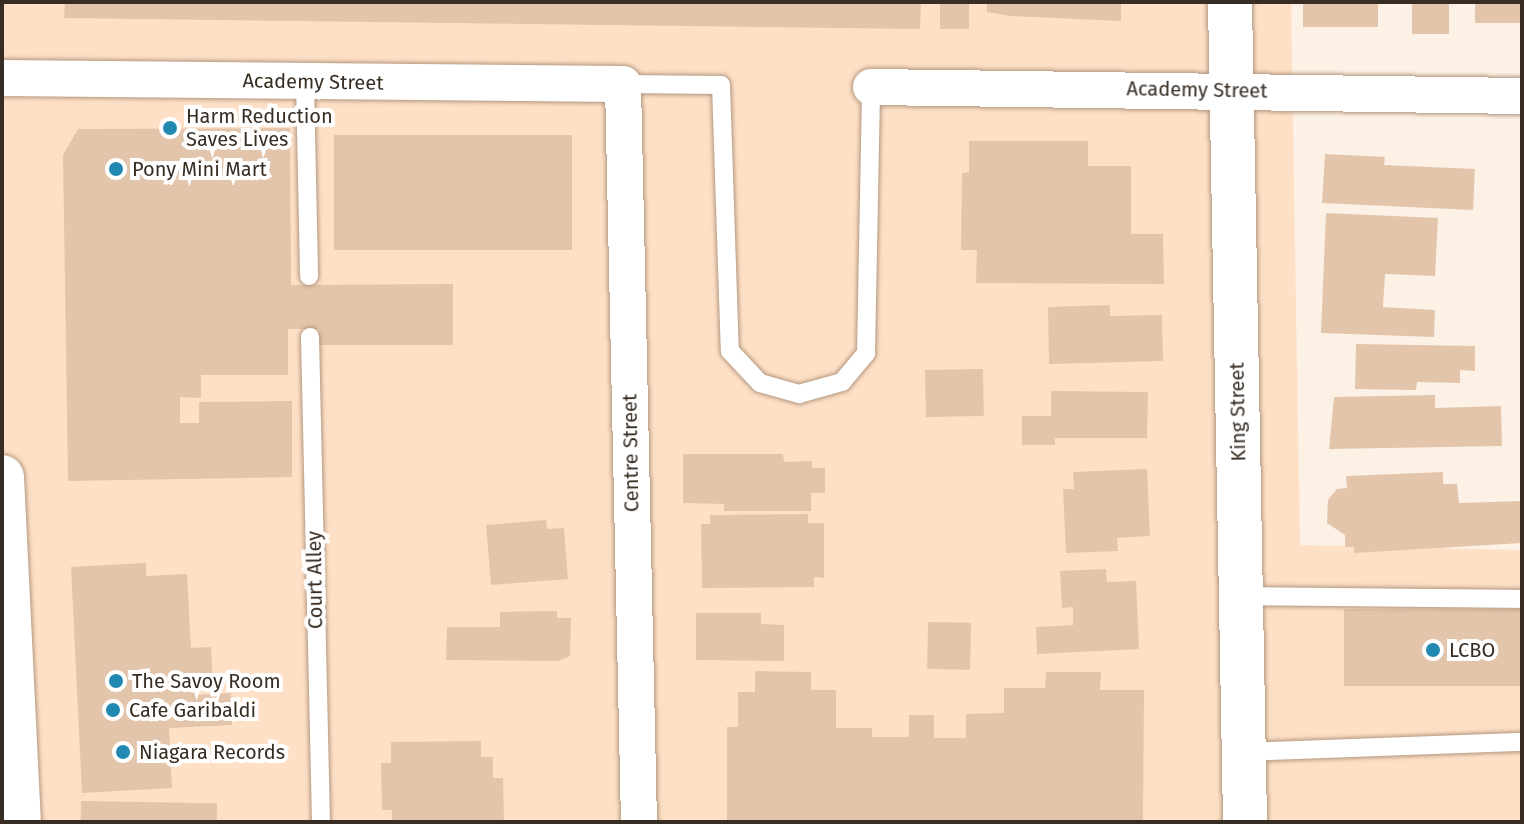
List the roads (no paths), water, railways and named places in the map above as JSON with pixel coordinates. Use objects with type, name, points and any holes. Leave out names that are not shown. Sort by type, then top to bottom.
[{"type":"street","name":"King Street","points":[[1230,2],[1245,822]]},
{"type":"street","name":"Academy Street","points":[[2,78],[623,84]]},
{"type":"street","name":"Centre Street","points":[[623,84],[639,822]]},
{"type":"street","name":"Academy Street","points":[[871,87],[1522,96]]},
{"type":"street","points":[[2,477],[19,822]]},
{"type":"lane","points":[[305,82],[309,276]]},
{"type":"lane","points":[[623,84],[721,85],[730,351],[760,383],[799,394],[842,382],[866,353],[871,87]]},
{"type":"lane","name":"Court Alley","points":[[310,337],[321,822]]},
{"type":"lane","points":[[1241,596],[1522,599]]},
{"type":"lane","points":[[1244,752],[1522,742]]},
{"type":"place","name":"Harm Reduction Saves Lives","points":[[170,128]]},
{"type":"place","name":"Pony Mini Mart","points":[[116,169]]},
{"type":"place","name":"LCBO","points":[[1433,650]]},
{"type":"place","name":"The Savoy Room","points":[[116,681]]},
{"type":"place","name":"Cafe Garibaldi","points":[[113,710]]},
{"type":"place","name":"Niagara Records","points":[[123,752]]}]
